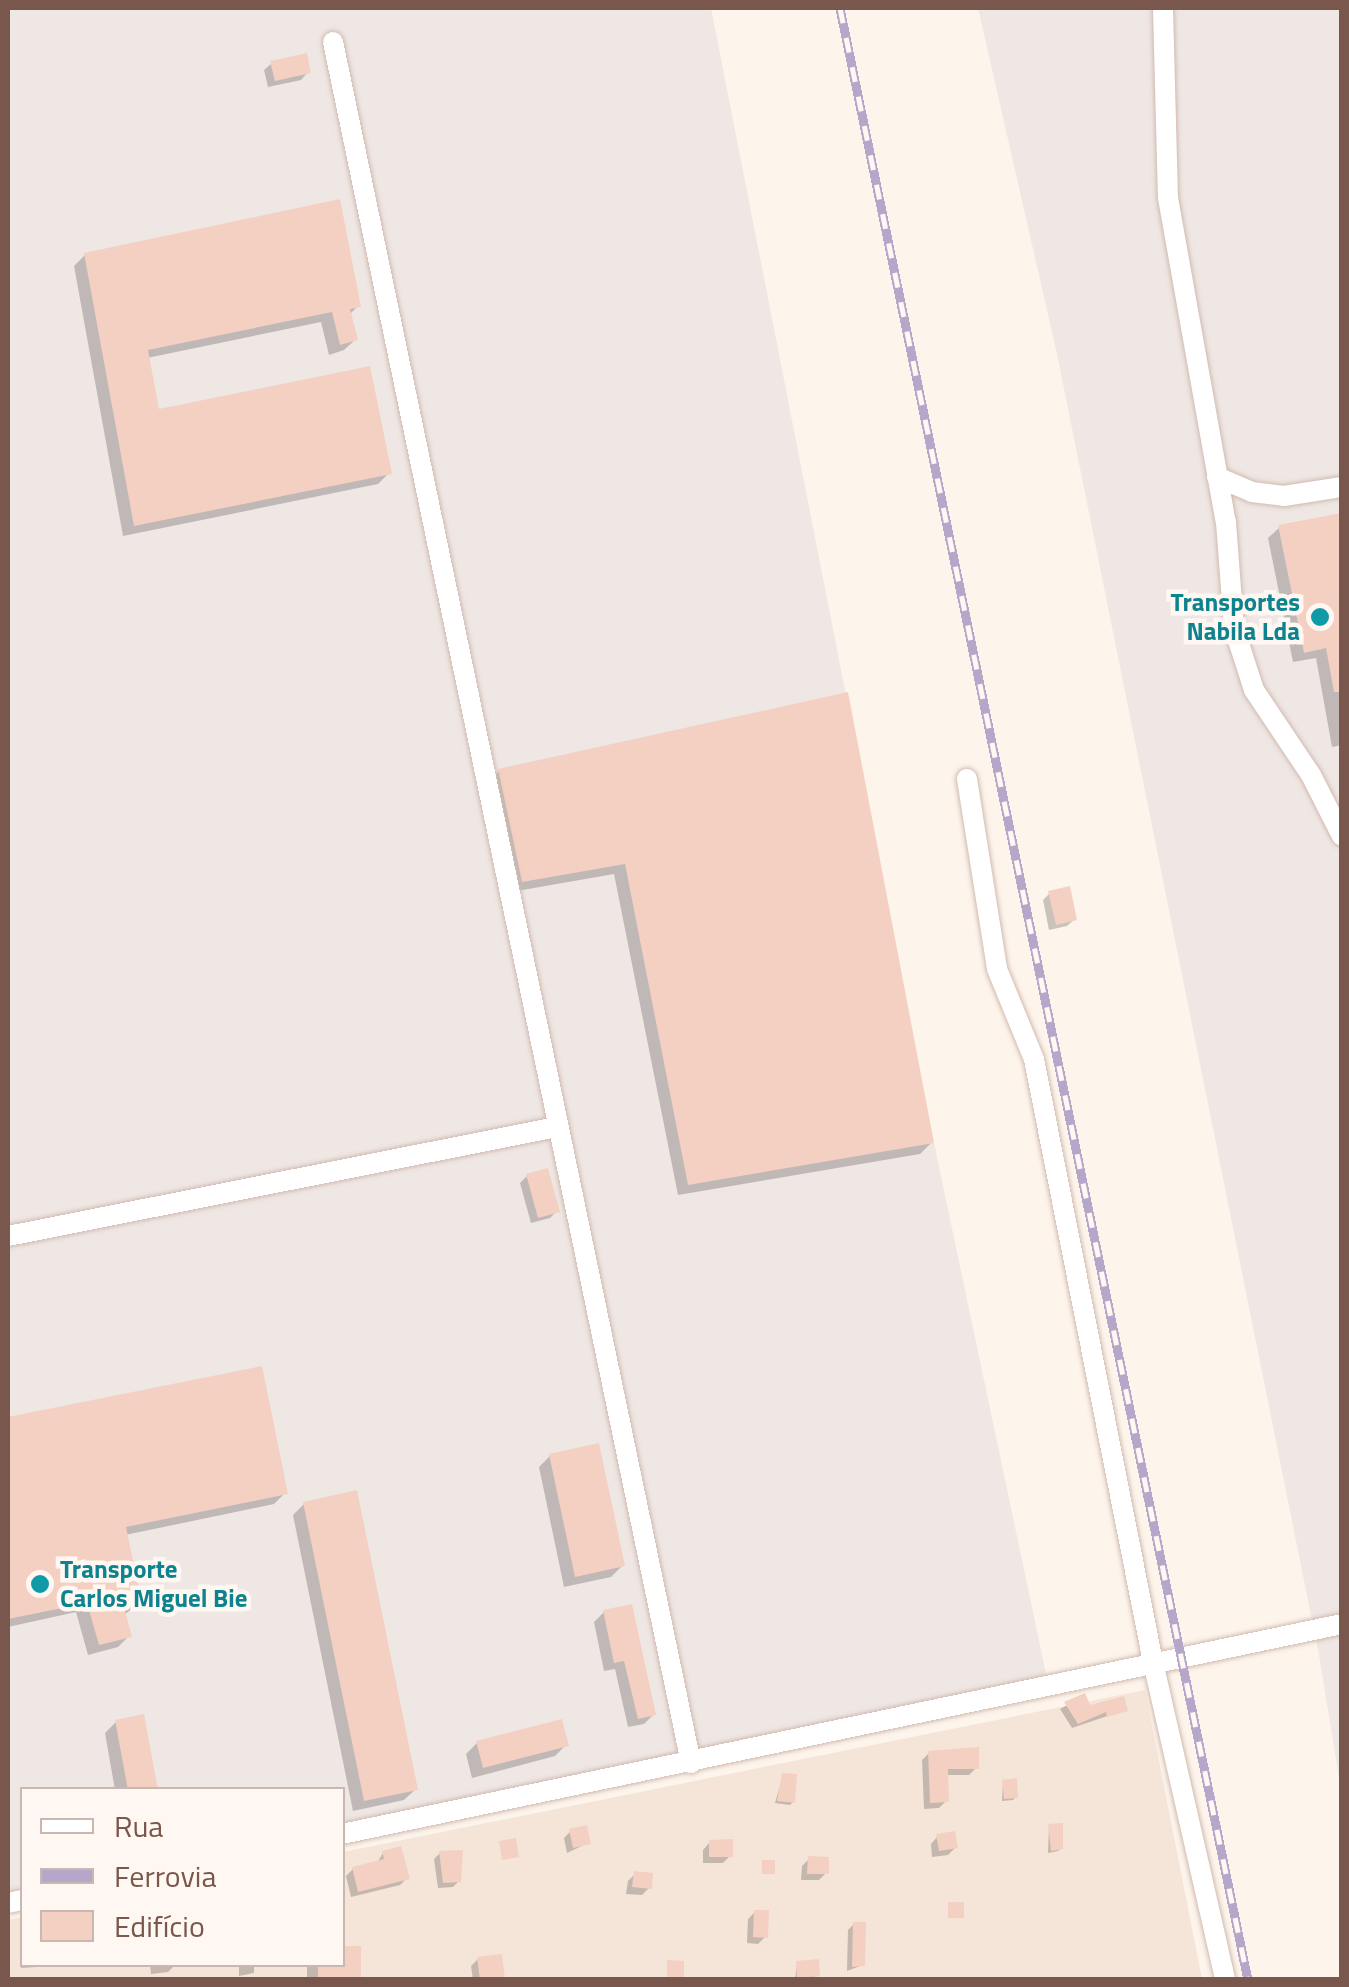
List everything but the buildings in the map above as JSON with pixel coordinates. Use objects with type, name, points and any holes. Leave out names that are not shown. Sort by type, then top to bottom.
[{"type":"street","points":[[1163,8],[1168,198],[1226,522],[1234,628],[1254,690],[1311,776],[1342,836]]},
{"type":"street","points":[[333,42],[556,1127],[692,1763]]},
{"type":"street","points":[[1217,478],[1252,492],[1284,496],[1342,487]]},
{"type":"street","points":[[967,779],[996,969],[1034,1059],[1153,1662],[1225,1980]]},
{"type":"street","points":[[8,1236],[556,1127]]},
{"type":"street","points":[[345,1833],[1342,1624]]},
{"type":"shaded area","points":[[8,8],[711,8],[934,1143],[1049,1688],[345,1832],[345,1787],[20,1787],[20,1898],[8,1901]]},
{"type":"shaded area","points":[[978,8],[1341,8],[1341,1790],[1319,1655],[1057,354]]},
{"type":"shaded area","points":[[1145,1690],[1202,1979],[8,1980],[8,1920],[20,1917],[20,1967],[345,1967],[345,1852]]},
{"type":"railway","points":[[840,8],[1248,1980]]},
{"type":"place","name":"Transportes Nabila Lda","points":[[1320,617]]},
{"type":"place","name":"Transporte Carlos Miguel Bie","points":[[40,1584]]}]
